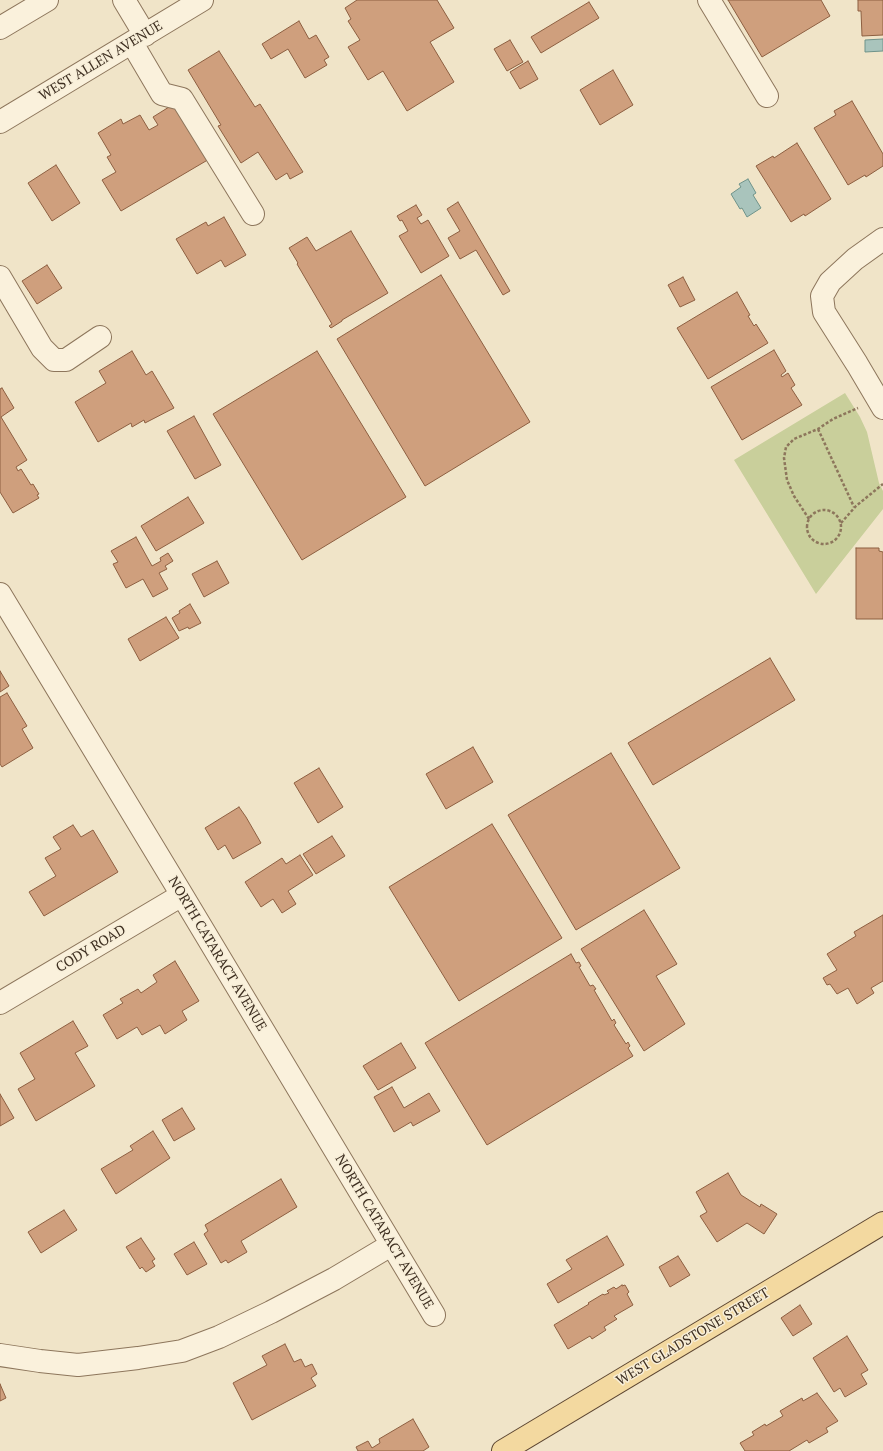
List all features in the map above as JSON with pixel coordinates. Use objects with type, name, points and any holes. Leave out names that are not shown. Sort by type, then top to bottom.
[{"type":"main road","name":"WEST GLADSTONE STREET","points":[[504,1451],[883,1223]]},
{"type":"street","points":[[0,28],[47,0]]},
{"type":"street","points":[[124,0],[138,39],[162,94],[182,99],[253,214]]},
{"type":"street","name":"WEST ALLEN AVENUE","points":[[0,122],[202,0]]},
{"type":"street","points":[[709,0],[766,96]]},
{"type":"street","points":[[883,239],[855,259],[830,282],[822,296],[824,312],[858,364],[883,408]]},
{"type":"street","points":[[0,277],[42,348],[54,360],[66,360],[100,337]]},
{"type":"street","name":"NORTH CATARACT AVENUE","points":[[0,594],[434,1315]]},
{"type":"street","name":"CODY ROAD","points":[[0,1003],[182,895]]},
{"type":"street","points":[[0,1355],[78,1365],[182,1351],[218,1337],[271,1312],[334,1279],[391,1245]]},
{"type":"path","points":[[809,519],[818,511],[829,511],[839,518],[841,529],[836,539],[826,544],[812,539],[809,534],[809,519],[794,496],[787,480],[784,458],[786,447],[794,439],[818,429],[833,419],[858,408]]},
{"type":"path","points":[[818,429],[854,507]]},
{"type":"path","points":[[841,523],[854,507],[883,484]]},
{"type":"green space","points":[[845,393],[860,417],[867,432],[879,483],[883,491],[883,509],[816,594],[734,460]]},
{"type":"water","points":[[883,39],[883,51],[865,52],[865,40]]},
{"type":"water","points":[[748,179],[756,193],[753,195],[761,208],[747,217],[731,194],[741,187],[739,184]]},
{"type":"building","points":[[357,0],[437,0],[454,28],[430,42],[454,82],[407,111],[383,71],[368,80],[348,47],[360,40],[348,21],[351,19],[345,8]]},
{"type":"building","points":[[728,0],[821,0],[830,16],[762,57]]},
{"type":"building","points":[[858,0],[883,0],[883,35],[862,36],[861,11],[858,11]]},
{"type":"building","points":[[589,2],[599,18],[541,53],[531,37]]},
{"type":"building","points":[[299,21],[309,39],[316,35],[329,57],[324,60],[327,65],[305,78],[288,49],[271,59],[262,44]]},
{"type":"building","points":[[510,40],[523,62],[507,71],[494,49]]},
{"type":"building","points":[[219,51],[255,107],[260,104],[303,172],[290,179],[287,173],[276,180],[258,152],[241,163],[218,126],[221,125],[188,70]]},
{"type":"building","points":[[528,61],[538,79],[520,89],[510,72]]},
{"type":"building","points":[[613,70],[633,105],[600,125],[580,90]]},
{"type":"building","points":[[852,101],[883,154],[883,166],[866,177],[865,175],[848,185],[814,128],[836,115],[834,111]]},
{"type":"building","points":[[177,102],[211,158],[121,211],[102,180],[116,172],[107,157],[111,155],[98,133],[121,119],[123,124],[140,115],[149,130],[158,125],[153,117]]},
{"type":"building","points":[[797,143],[831,199],[805,216],[804,214],[791,222],[756,166],[773,156],[774,158]]},
{"type":"building","points":[[56,165],[80,203],[52,221],[28,183]]},
{"type":"building","points":[[458,202],[510,291],[503,295],[476,250],[460,259],[448,238],[460,231],[447,209]]},
{"type":"building","points":[[416,205],[422,215],[417,218],[421,224],[428,220],[449,256],[421,273],[399,236],[408,231],[402,220],[400,221],[397,216]]},
{"type":"building","points":[[224,217],[246,255],[225,267],[221,260],[197,274],[176,239],[206,222],[208,226]]},
{"type":"building","points":[[351,231],[388,293],[331,328],[329,326],[332,324],[289,248],[307,237],[316,251]]},
{"type":"building","points":[[47,265],[62,288],[37,304],[22,281]]},
{"type":"building","points":[[441,275],[530,422],[425,486],[337,339]]},
{"type":"building","points":[[683,277],[695,300],[680,307],[668,285]]},
{"type":"building","points":[[737,292],[750,315],[748,316],[754,326],[756,324],[768,343],[708,379],[677,328]]},
{"type":"building","points":[[774,350],[786,371],[781,375],[782,377],[788,373],[795,385],[791,388],[802,405],[742,440],[711,387]]},
{"type":"building","points":[[132,351],[146,375],[152,371],[174,408],[145,423],[144,420],[132,427],[131,423],[98,442],[75,402],[106,383],[99,371]]},
{"type":"building","points":[[317,351],[406,497],[302,560],[213,414]]},
{"type":"building","points":[[2,388],[14,408],[1,417],[27,460],[16,467],[18,471],[21,469],[31,485],[33,484],[39,494],[37,495],[39,498],[13,513],[0,492],[0,389]]},
{"type":"building","points":[[194,416],[221,465],[195,479],[167,431]]},
{"type":"building","points":[[188,497],[204,523],[156,551],[141,526]]},
{"type":"building","points":[[136,537],[152,566],[161,561],[160,558],[168,553],[173,561],[165,566],[167,569],[159,573],[168,589],[153,597],[143,579],[126,588],[113,564],[118,562],[111,551]]},
{"type":"building","points":[[856,548],[879,548],[879,551],[883,552],[883,619],[856,619]]},
{"type":"building","points":[[217,561],[229,583],[204,597],[192,574]]},
{"type":"building","points":[[190,604],[201,623],[189,629],[188,627],[179,631],[172,618],[180,613],[179,611]]},
{"type":"building","points":[[166,617],[179,638],[140,661],[128,639]]},
{"type":"building","points":[[770,658],[795,700],[653,785],[628,743]]},
{"type":"building","points":[[0,671],[9,686],[0,692]]},
{"type":"building","points":[[7,693],[27,726],[22,729],[33,748],[2,767],[0,764],[0,697]]},
{"type":"building","points":[[473,747],[493,782],[446,809],[426,774]]},
{"type":"building","points":[[611,753],[680,868],[576,930],[508,815]]},
{"type":"building","points":[[319,768],[343,807],[318,823],[294,783]]},
{"type":"building","points":[[239,807],[261,843],[233,859],[225,845],[218,850],[205,828]]},
{"type":"building","points":[[492,824],[562,938],[459,1001],[389,887]]},
{"type":"building","points":[[73,825],[81,837],[93,830],[118,872],[44,916],[29,892],[56,876],[45,858],[61,849],[53,837]]},
{"type":"building","points":[[332,836],[345,856],[316,874],[303,854]]},
{"type":"building","points":[[300,855],[313,875],[288,891],[296,904],[282,913],[273,899],[261,907],[245,882],[282,858],[286,864]]},
{"type":"building","points":[[644,910],[677,964],[656,976],[685,1024],[644,1051],[581,949]]},
{"type":"building","points":[[883,915],[883,981],[871,988],[874,993],[857,1004],[848,988],[837,994],[830,984],[827,985],[823,978],[837,970],[827,954],[856,936],[854,932]]},
{"type":"building","points":[[571,954],[576,963],[579,962],[581,966],[579,967],[590,986],[593,985],[596,989],[594,990],[612,1021],[614,1019],[616,1023],[614,1025],[626,1044],[628,1042],[630,1046],[628,1048],[633,1056],[487,1145],[425,1043]]},
{"type":"building","points":[[175,961],[199,1001],[182,1011],[187,1020],[165,1034],[160,1025],[142,1035],[137,1027],[117,1039],[103,1015],[123,1003],[120,999],[138,989],[141,993],[157,982],[153,975]]},
{"type":"building","points":[[73,1021],[88,1046],[75,1053],[95,1086],[36,1121],[18,1089],[35,1079],[20,1053]]},
{"type":"building","points":[[401,1043],[416,1068],[378,1090],[363,1066]]},
{"type":"building","points":[[392,1087],[404,1108],[429,1093],[440,1111],[413,1126],[411,1122],[394,1132],[374,1097]]},
{"type":"building","points":[[0,1094],[14,1118],[0,1126]]},
{"type":"building","points":[[182,1108],[195,1129],[174,1141],[162,1120]]},
{"type":"building","points":[[153,1131],[170,1158],[116,1194],[101,1169],[133,1150],[130,1146]]},
{"type":"building","points":[[728,1173],[741,1195],[760,1207],[761,1204],[777,1214],[764,1234],[747,1223],[717,1242],[700,1216],[707,1212],[696,1192]]},
{"type":"building","points":[[281,1179],[297,1207],[241,1241],[247,1252],[228,1263],[226,1260],[221,1263],[204,1234],[208,1231],[205,1225]]},
{"type":"building","points":[[64,1210],[77,1230],[41,1253],[28,1232]]},
{"type":"building","points":[[607,1236],[624,1265],[558,1303],[547,1284],[572,1269],[566,1260]]},
{"type":"building","points":[[141,1238],[155,1259],[152,1261],[155,1266],[146,1272],[142,1267],[140,1269],[126,1247]]},
{"type":"building","points":[[194,1242],[207,1264],[187,1275],[174,1254]]},
{"type":"building","points":[[678,1256],[690,1275],[670,1287],[659,1267]]},
{"type":"building","points":[[622,1285],[625,1285],[629,1292],[627,1294],[633,1305],[614,1316],[617,1319],[604,1327],[606,1330],[592,1339],[590,1336],[568,1349],[554,1325],[603,1294],[609,1293],[607,1291],[614,1287],[616,1289]]},
{"type":"building","points":[[800,1305],[812,1324],[793,1336],[781,1318]]},
{"type":"building","points":[[847,1336],[868,1370],[861,1374],[867,1384],[845,1397],[840,1388],[834,1392],[813,1358]]},
{"type":"building","points":[[285,1344],[294,1362],[301,1359],[305,1367],[312,1364],[317,1374],[311,1378],[316,1386],[252,1420],[233,1383],[267,1365],[262,1356]]},
{"type":"building","points":[[0,1384],[6,1398],[0,1401]]},
{"type":"building","points":[[817,1393],[838,1421],[826,1428],[828,1432],[809,1443],[807,1440],[789,1451],[745,1451],[740,1443],[754,1435],[752,1432],[783,1416],[780,1411],[802,1398],[803,1401]]},
{"type":"building","points":[[413,1419],[429,1447],[423,1451],[358,1451],[356,1447],[368,1441],[372,1448],[380,1443],[379,1439]]}]
